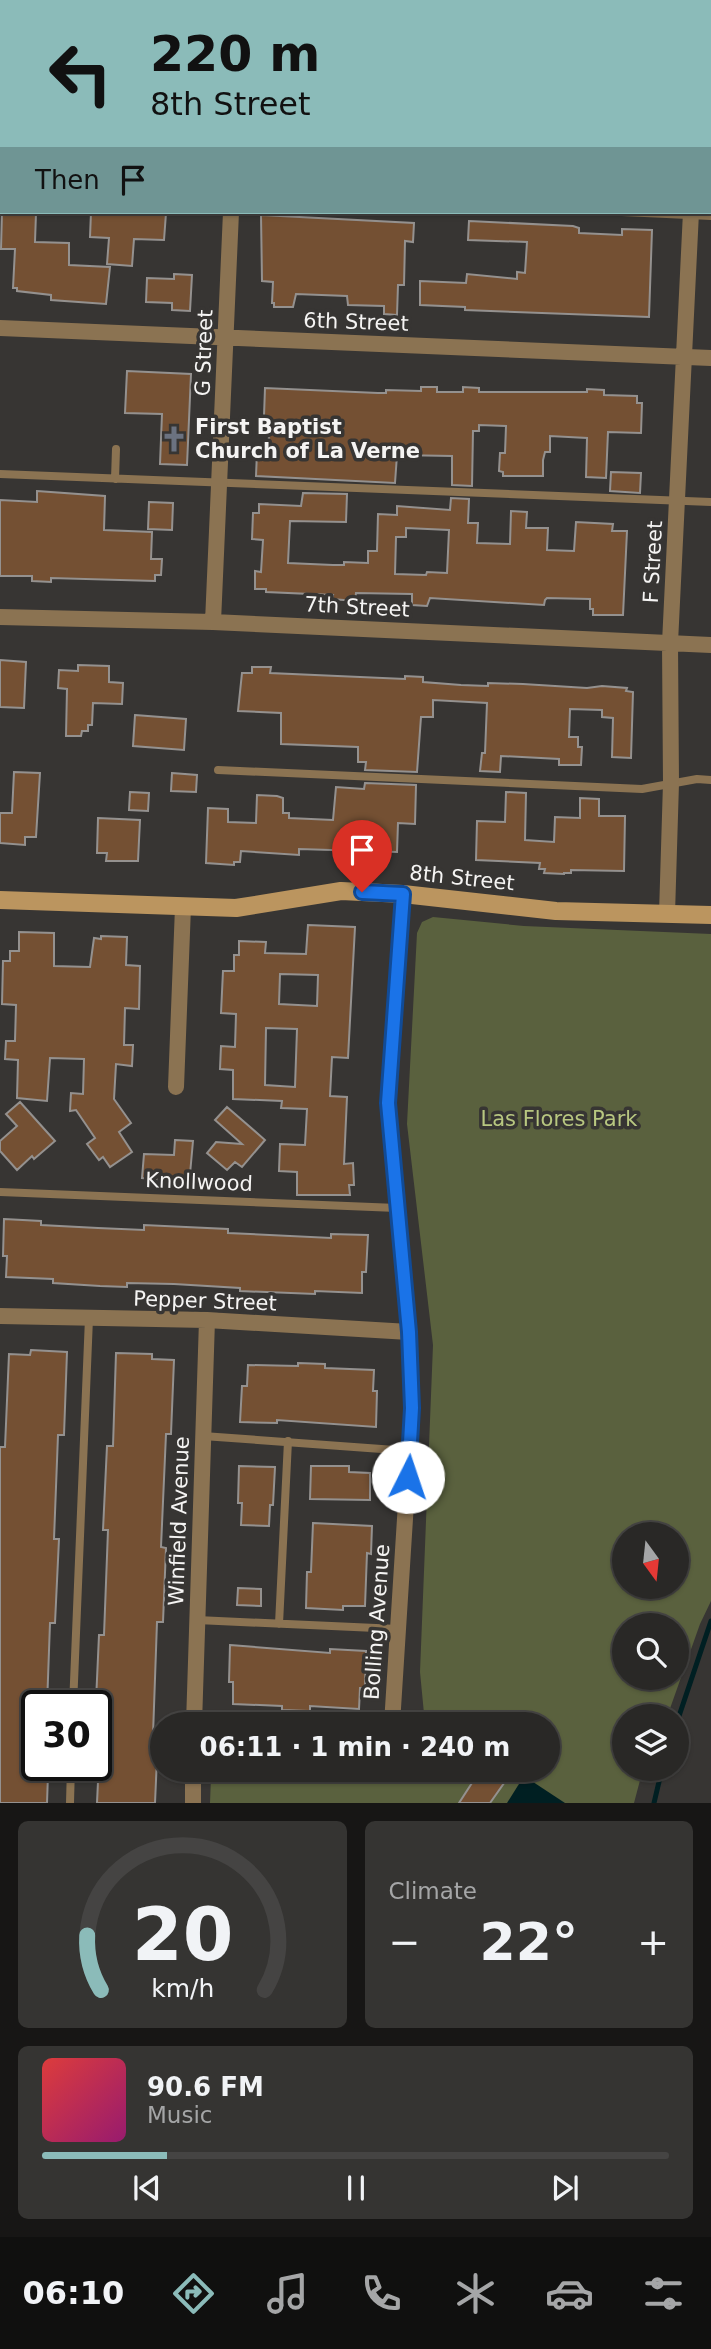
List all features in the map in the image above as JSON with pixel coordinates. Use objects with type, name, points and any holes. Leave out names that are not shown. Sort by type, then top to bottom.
[{"type":"street","name":"G Street","points":[[213,622],[231,214]]},
{"type":"street","name":"F Street","points":[[667,914],[671,783],[670,643],[691,214]]},
{"type":"street","name":"6th Street","points":[[0,328],[711,358]]},
{"type":"street","name":"7th Street","points":[[0,617],[213,622],[711,645]]},
{"type":"street","name":"8th Street","points":[[0,900],[236,908],[341,891],[403,894],[556,911],[711,915]]},
{"type":"street","name":"Bolling Avenue","points":[[393,1712],[412,1408],[409,1332],[388,1103],[403,894]]},
{"type":"street","points":[[176,1087],[183,907]]},
{"type":"street","name":"Pepper Street","points":[[0,1316],[207,1320],[409,1332]]},
{"type":"street","name":"Winfield Avenue","points":[[194,1712],[207,1320]]},
{"type":"street","points":[[193,1782],[193,1803]]},
{"type":"lane","points":[[115,479],[116,449]]},
{"type":"lane","points":[[0,474],[711,502]]},
{"type":"lane","points":[[218,770],[642,789],[671,783],[711,780]]},
{"type":"lane","name":"Knollwood","points":[[0,1192],[397,1208]]},
{"type":"lane","points":[[74,1690],[89,1318]]},
{"type":"lane","points":[[203,1436],[409,1451]]},
{"type":"lane","points":[[279,1623],[288,1441]]},
{"type":"lane","points":[[197,1620],[398,1629]]},
{"type":"lane","points":[[70,1803],[71,1781]]},
{"type":"green space","name":"Las Flores Park","points":[[433,917],[524,926],[711,934],[711,1601],[689,1655],[689,1613],[612,1613],[612,1690],[677,1690],[672,1704],[612,1704],[612,1781],[640,1781],[634,1803],[210,1803],[211,1782],[560,1782],[560,1712],[424,1712],[420,1672],[433,1345],[407,1124],[417,933],[422,922]]},
{"type":"water","points":[[520,1782],[533,1782],[565,1803],[507,1803]]},
{"type":"building","points":[[2,214],[36,214],[35,242],[69,243],[69,265],[110,267],[106,304],[51,300],[51,295],[17,291],[17,288],[13,288],[15,249],[1,249]]},
{"type":"building","points":[[91,214],[166,214],[164,240],[134,239],[132,266],[107,264],[109,238],[90,237]]},
{"type":"building","points":[[261,215],[414,223],[413,242],[405,241],[404,285],[398,285],[397,315],[384,314],[384,306],[348,305],[347,296],[296,294],[293,307],[274,307],[273,282],[262,281]]},
{"type":"building","points":[[469,221],[573,226],[579,228],[579,233],[622,235],[622,229],[652,230],[649,317],[465,310],[465,307],[420,305],[420,281],[466,283],[467,274],[517,279],[517,272],[525,273],[527,242],[468,240]]},
{"type":"building","points":[[174,274],[192,275],[190,311],[172,310],[172,303],[146,302],[147,278],[174,279]]},
{"type":"building","name":"First Baptist Church of La Verne","points":[[127,371],[191,374],[187,465],[160,464],[162,414],[125,413]]},
{"type":"building","points":[[421,387],[437,387],[437,392],[463,392],[463,387],[479,388],[479,392],[587,392],[587,389],[604,390],[604,395],[637,396],[637,403],[642,403],[641,433],[608,432],[606,478],[586,477],[587,438],[550,436],[550,452],[545,452],[543,460],[543,476],[503,476],[503,472],[499,471],[500,453],[505,453],[506,426],[479,425],[479,431],[473,431],[472,486],[452,485],[452,456],[397,455],[395,483],[256,476],[257,452],[260,448],[268,449],[270,422],[268,416],[264,416],[265,388],[386,393],[386,390],[421,391]]},
{"type":"building","points":[[611,472],[641,473],[640,493],[610,491]]},
{"type":"building","points":[[37,491],[105,496],[104,530],[152,532],[151,559],[162,559],[161,575],[155,575],[155,581],[51,578],[51,582],[32,581],[32,576],[0,576],[0,500],[37,502]]},
{"type":"building","points":[[303,493],[347,494],[346,522],[290,521],[288,563],[368,563],[368,551],[377,551],[378,514],[397,515],[397,506],[450,510],[451,498],[469,499],[468,523],[478,523],[477,543],[510,544],[511,511],[527,512],[526,528],[548,528],[547,550],[574,551],[576,522],[613,524],[612,531],[627,531],[623,615],[593,615],[590,599],[547,598],[544,605],[430,598],[427,606],[412,605],[412,594],[356,593],[355,601],[332,599],[333,595],[266,592],[266,589],[255,589],[255,571],[261,572],[263,540],[252,539],[253,513],[259,513],[259,504],[301,506]],"holes":[[[406,528],[449,530],[447,573],[395,574],[396,537],[406,537]]]},
{"type":"building","points":[[149,502],[173,503],[172,530],[148,529]]},
{"type":"building","points":[[0,660],[26,662],[24,708],[0,707]]},
{"type":"building","points":[[78,665],[109,666],[109,682],[123,683],[122,704],[93,703],[92,725],[88,725],[88,731],[82,731],[81,736],[66,736],[67,689],[58,688],[59,670],[78,671]]},
{"type":"building","points":[[252,667],[271,667],[270,673],[405,679],[405,676],[423,677],[423,682],[461,685],[488,686],[488,683],[627,688],[626,691],[633,692],[631,758],[612,757],[613,718],[602,717],[602,710],[570,709],[569,737],[578,737],[578,747],[582,747],[581,765],[559,765],[559,759],[501,756],[500,772],[480,771],[482,753],[485,753],[487,703],[433,700],[433,717],[421,717],[417,772],[365,770],[366,762],[358,762],[358,747],[281,744],[281,713],[238,711],[242,673],[252,673]]},
{"type":"building","points":[[135,715],[186,719],[184,750],[133,746]]},
{"type":"building","points":[[14,772],[40,773],[36,837],[25,837],[25,845],[0,843],[0,813],[12,813]]},
{"type":"building","points":[[172,773],[197,775],[196,792],[171,791]]},
{"type":"building","points":[[365,783],[416,785],[415,824],[398,823],[397,852],[299,849],[299,855],[241,851],[240,862],[234,862],[234,865],[206,863],[208,808],[228,809],[228,822],[256,823],[257,795],[277,796],[283,798],[283,813],[289,813],[289,818],[333,820],[336,787],[364,789]]},
{"type":"building","points":[[130,792],[149,793],[148,811],[129,810]]},
{"type":"building","points":[[506,792],[526,793],[525,840],[554,842],[555,817],[580,818],[580,798],[599,799],[599,816],[625,816],[624,871],[571,870],[571,873],[564,874],[544,873],[545,869],[539,869],[540,863],[476,860],[477,821],[505,822]]},
{"type":"building","points":[[98,818],[140,820],[138,861],[106,861],[107,853],[97,853]]},
{"type":"building","points":[[308,925],[355,927],[348,1058],[332,1057],[330,1096],[347,1097],[344,1164],[353,1163],[354,1185],[349,1185],[350,1195],[297,1195],[297,1172],[279,1171],[280,1144],[305,1145],[307,1109],[281,1108],[282,1101],[233,1099],[233,1070],[220,1069],[221,1046],[235,1047],[236,1014],[221,1013],[223,971],[234,971],[234,955],[239,955],[239,941],[266,942],[265,953],[306,954]],"holes":[[[280,974],[318,975],[317,1006],[279,1004]],[[266,1028],[297,1029],[295,1087],[265,1085]]]},
{"type":"building","points":[[19,932],[54,933],[54,966],[90,967],[94,938],[127,937],[126,965],[140,966],[139,1009],[125,1008],[124,1045],[133,1045],[132,1066],[116,1064],[114,1099],[131,1123],[119,1132],[132,1152],[110,1167],[103,1157],[99,1160],[87,1144],[95,1138],[76,1110],[70,1111],[71,1093],[83,1094],[84,1059],[50,1058],[47,1101],[17,1098],[18,1060],[5,1059],[6,1041],[15,1041],[16,1005],[2,1004],[3,961],[10,961],[10,951],[19,951]]},
{"type":"building","points":[[20,1102],[55,1141],[17,1170],[0,1151],[0,1141],[17,1126],[6,1114]]},
{"type":"building","points":[[227,1107],[265,1140],[242,1167],[235,1162],[227,1170],[207,1153],[216,1142],[242,1144],[215,1120]]},
{"type":"building","points":[[175,1140],[193,1141],[189,1185],[162,1184],[163,1180],[142,1178],[144,1154],[174,1155]]},
{"type":"building","points":[[4,1219],[41,1221],[41,1225],[98,1228],[144,1230],[144,1225],[228,1229],[228,1233],[331,1238],[331,1234],[368,1235],[366,1272],[362,1272],[362,1293],[315,1291],[315,1294],[240,1291],[240,1288],[174,1284],[127,1283],[127,1287],[100,1286],[53,1283],[53,1279],[6,1277],[7,1256],[3,1256]]},
{"type":"building","points":[[31,1350],[67,1352],[64,1435],[58,1435],[54,1539],[59,1539],[55,1623],[50,1623],[48,1690],[21,1690],[21,1781],[48,1781],[47,1803],[0,1803],[0,1447],[5,1447],[9,1354],[30,1355]]},
{"type":"building","points":[[116,1353],[152,1354],[152,1359],[174,1360],[171,1434],[166,1434],[161,1547],[166,1548],[163,1622],[157,1622],[154,1712],[150,1712],[150,1782],[156,1782],[155,1803],[97,1803],[98,1781],[112,1781],[112,1690],[96,1690],[99,1635],[104,1635],[108,1530],[103,1530],[107,1446],[113,1446]]},
{"type":"building","points":[[298,1363],[325,1364],[325,1368],[374,1370],[373,1391],[377,1391],[376,1427],[277,1420],[277,1423],[240,1422],[242,1386],[247,1386],[248,1365],[298,1366]]},
{"type":"building","points":[[239,1466],[275,1467],[269,1526],[241,1525],[242,1503],[238,1503]]},
{"type":"building","points":[[311,1466],[349,1466],[349,1472],[370,1473],[370,1500],[310,1499]]},
{"type":"building","points":[[313,1523],[372,1526],[371,1554],[367,1553],[365,1606],[343,1606],[343,1610],[306,1608]]},
{"type":"building","points":[[238,1588],[261,1589],[261,1606],[237,1605]]},
{"type":"building","points":[[230,1645],[330,1653],[330,1649],[366,1651],[365,1688],[360,1688],[359,1709],[310,1706],[310,1711],[282,1710],[282,1706],[233,1704],[233,1682],[229,1682]]},
{"type":"building","points":[[473,1782],[505,1782],[490,1803],[459,1803]]},
{"type":"waterway","points":[[683,1704],[711,1621]]},
{"type":"waterway","points":[[654,1803],[659,1781]]},
{"type":"place","name":"First Baptist Church of La Verne","points":[[174,439]]},
{"type":"route","points":[[362,892],[403,894],[388,1103],[409,1332],[412,1408],[408,1477]]}]
